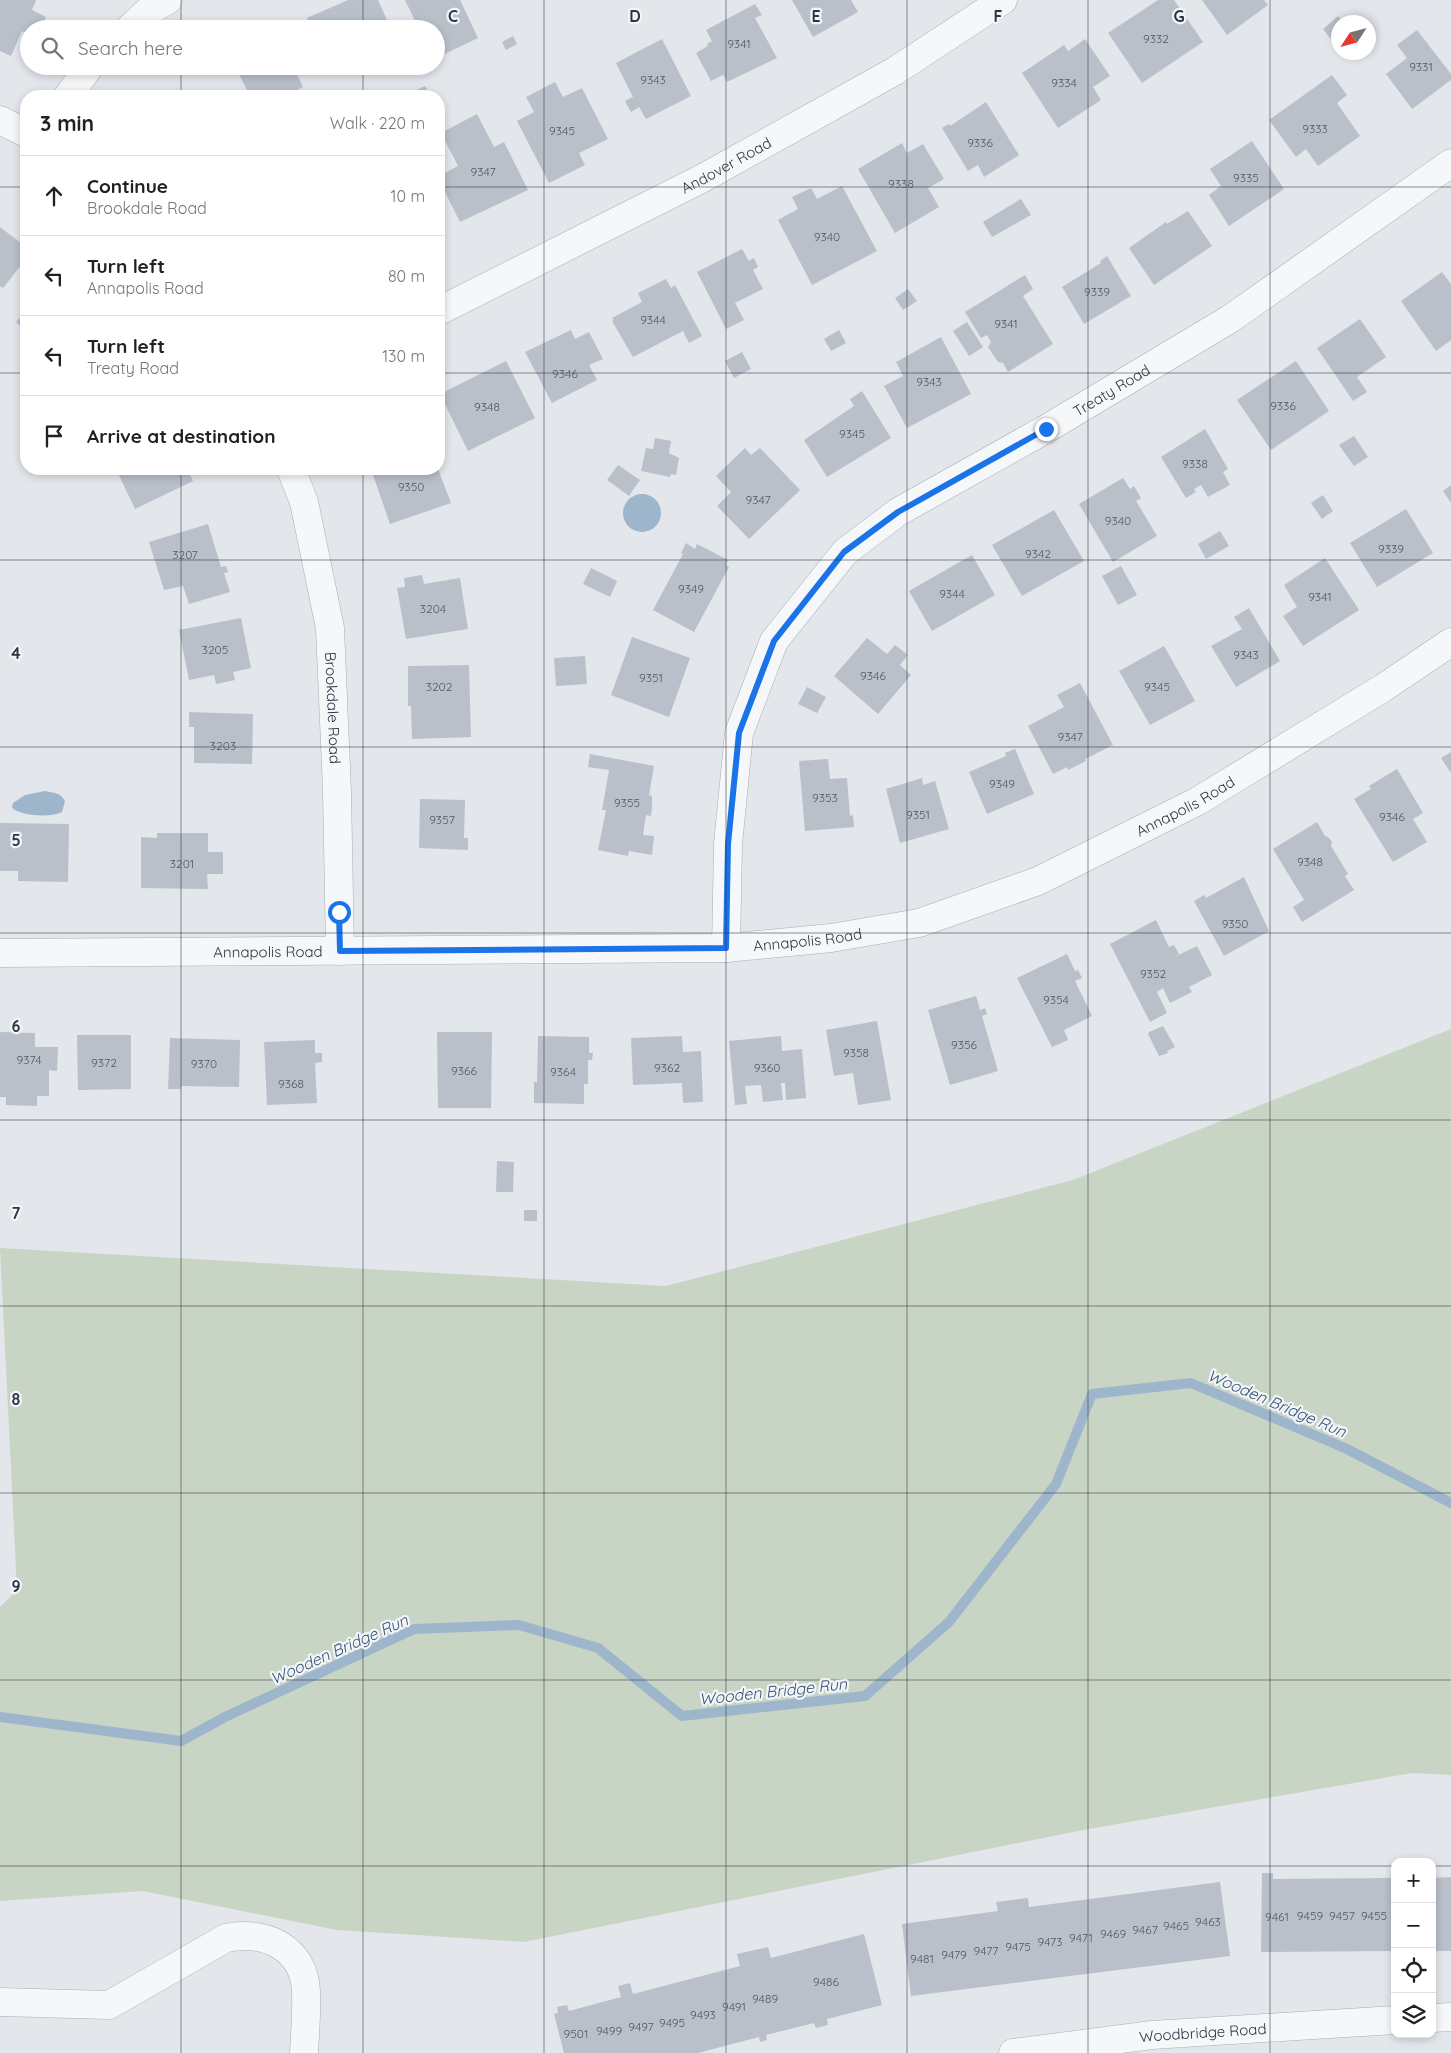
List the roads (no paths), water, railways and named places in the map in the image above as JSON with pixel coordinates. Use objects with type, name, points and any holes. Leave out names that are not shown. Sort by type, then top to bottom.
[{"type":"street","points":[[139,20],[147,12],[168,0]]},
{"type":"street","name":"Andover Road","points":[[445,308],[720,168],[895,71],[1003,0]]},
{"type":"street","points":[[72,90],[83,75]]},
{"type":"street","points":[[0,120],[20,130]]},
{"type":"street","name":"Treaty Road","points":[[726,948],[728,844],[739,733],[774,641],[844,552],[898,512],[1046,429],[1230,319],[1451,162]]},
{"type":"street","name":"Brookdale Road","points":[[293,475],[304,502],[330,628],[337,791],[340,951]]},
{"type":"street","name":"Annapolis Road","points":[[0,953],[726,948],[831,938],[919,923],[1038,881],[1198,801],[1383,688],[1451,642]]},
{"type":"street","points":[[0,2002],[109,2005],[226,1938],[244,1934],[262,1936],[279,1944],[293,1956],[302,1972],[306,1990],[304,2053]]},
{"type":"street","points":[[1436,2018],[1451,2017]]},
{"type":"street","name":"Woodbridge Road","points":[[1019,2052],[1152,2035],[1391,2020]]},
{"type":"water","points":[[642,494],[656,499],[661,513],[656,527],[642,532],[628,527],[623,513],[628,499]]},
{"type":"water","points":[[45,791],[56,793],[63,798],[65,801],[62,812],[51,815],[35,815],[15,810],[12,807],[13,803],[25,795]]},
{"type":"waterway","name":"Wooden Bridge Run","points":[[0,1717],[181,1741],[225,1717],[414,1629],[519,1625],[598,1648],[682,1716],[865,1696],[949,1622],[1056,1484],[1092,1394],[1191,1383],[1347,1449],[1451,1503]]}]
